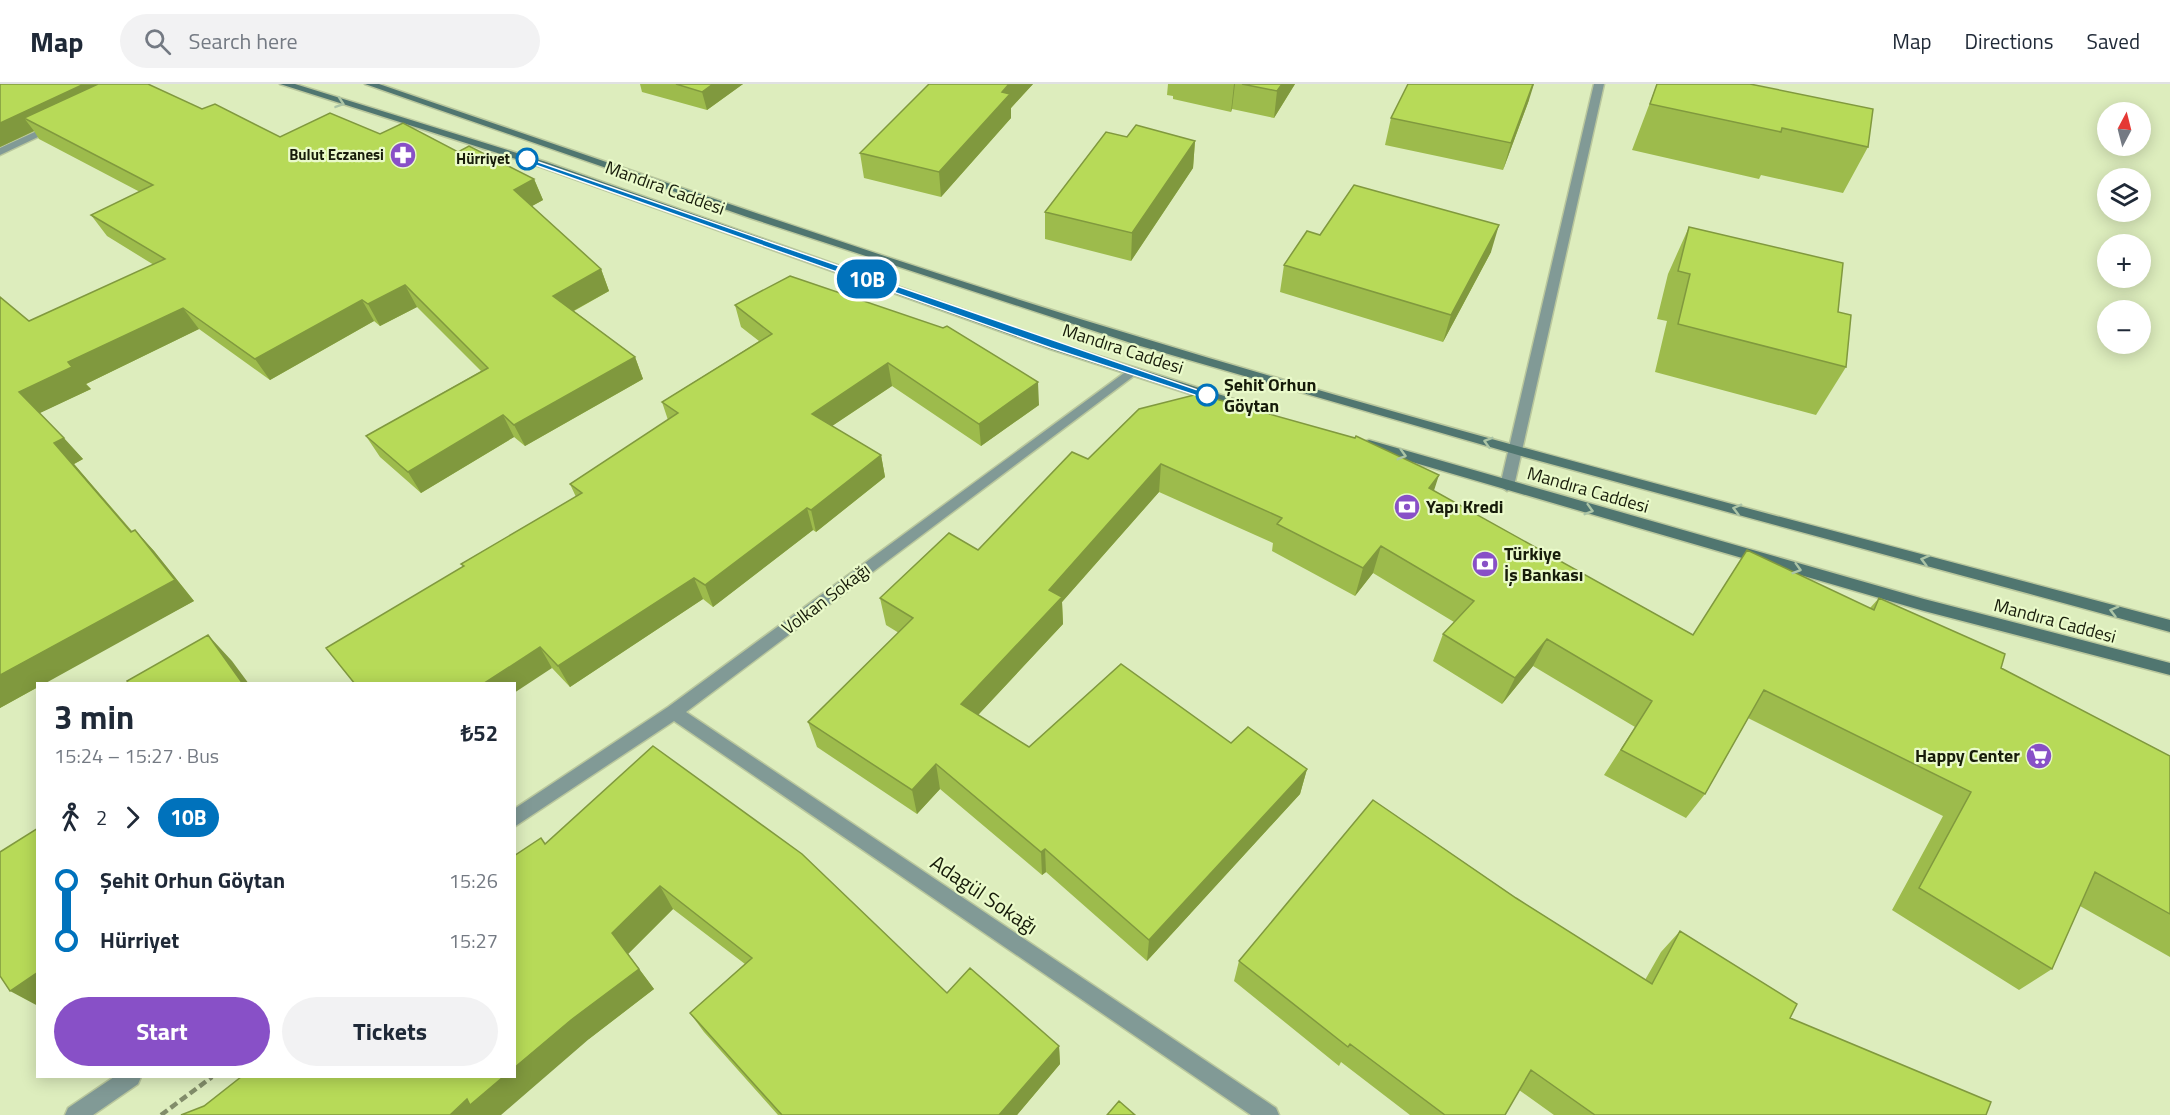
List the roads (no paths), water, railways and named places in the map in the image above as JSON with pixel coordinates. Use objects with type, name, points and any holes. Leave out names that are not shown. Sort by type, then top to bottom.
[{"type":"main road","name":"Mandıra Caddesi","points":[[285,84],[542,164],[1131,372],[1267,414]]},
{"type":"main road","name":"Mandıra Caddesi","points":[[370,84],[725,206],[1140,341],[1515,450],[2170,626]]},
{"type":"main road","name":"Mandıra Caddesi","points":[[1358,442],[1924,606],[2170,669]]},
{"type":"street","points":[[1507,486],[1599,84]]},
{"type":"street","points":[[0,152],[62,123]]},
{"type":"street","name":"Volkan Sokağı","points":[[516,818],[674,712],[1131,372]]},
{"type":"street","name":"Adagül Sokağı","points":[[674,712],[1269,1115]]},
{"type":"street","points":[[75,1115],[130,1078]]},
{"type":"place","name":"Bulut Eczanesi","points":[[403,155]]},
{"type":"place","name":"Hürriyet","points":[[527,159]]},
{"type":"place","name":"Şehit Orhun Göytan","points":[[1207,395]]},
{"type":"place","name":"Yapı Kredi","points":[[1407,507]]},
{"type":"place","name":"Türkiye İş Bankası","points":[[1485,564]]},
{"type":"place","name":"Happy Center","points":[[2039,756]]}]
